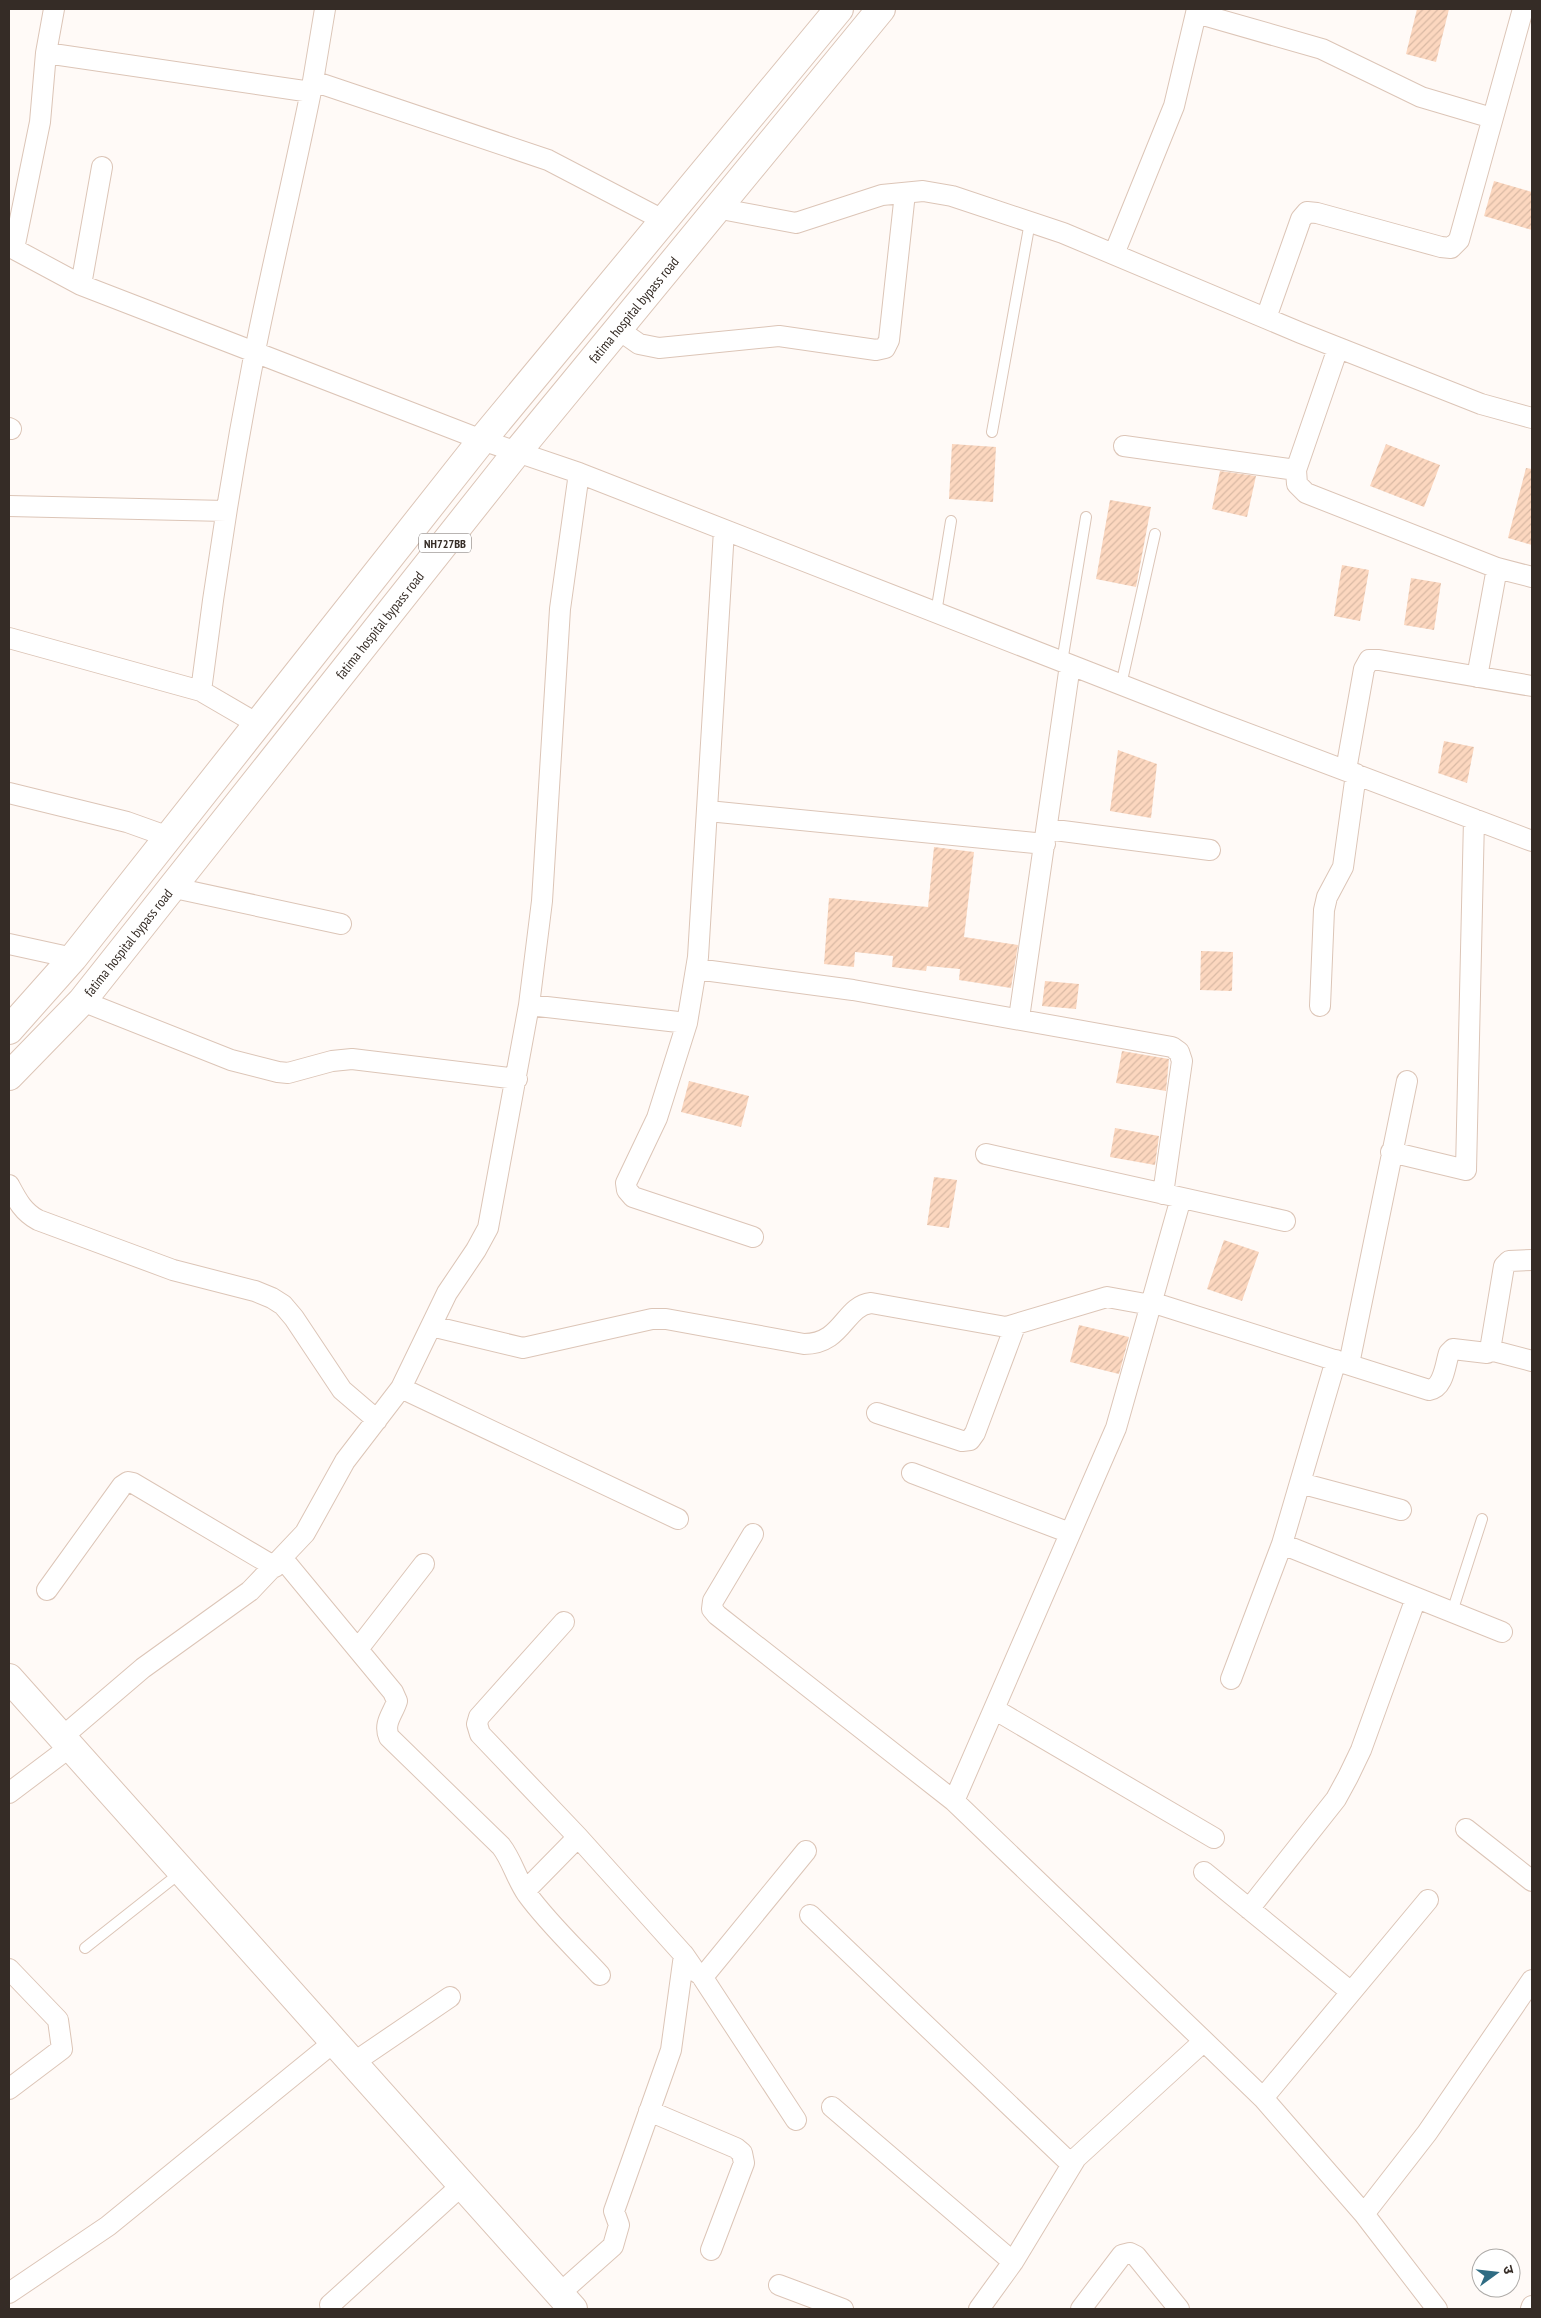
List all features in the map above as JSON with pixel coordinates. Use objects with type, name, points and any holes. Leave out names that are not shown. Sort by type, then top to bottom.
[{"type":"main road","name":"NH727BB","points":[[9,1030],[73,958],[256,723],[482,440],[839,9]]},
{"type":"main road","name":"fatima hospital bypass road","points":[[9,1076],[82,1002],[170,887],[517,452],[881,9]]},
{"type":"main road","points":[[323,639],[351,660]]},
{"type":"main road","points":[[9,1678],[566,2302]]},
{"type":"street","points":[[54,9],[46,53],[40,122],[12,246],[81,285],[482,440],[579,473],[1120,684],[1532,841]]},
{"type":"street","points":[[201,690],[217,561],[255,351],[312,87],[325,9]]},
{"type":"street","points":[[1266,318],[1301,219],[1308,212],[1441,247],[1451,248],[1459,240],[1523,9]]},
{"type":"street","points":[[1114,254],[1174,106],[1196,11],[1322,49],[1421,96],[1492,118]]},
{"type":"street","points":[[46,53],[312,87],[548,160],[663,220]]},
{"type":"street","points":[[81,285],[102,167]]},
{"type":"street","points":[[716,208],[777,221],[796,223],[882,194],[923,191],[952,196],[1030,222],[1114,254],[1338,348],[1481,404],[1532,418]]},
{"type":"street","points":[[619,330],[638,344],[659,348],[779,336],[876,350],[885,348],[889,340],[905,193]]},
{"type":"street","points":[[1338,348],[1296,470],[1297,484],[1306,493],[1497,568],[1532,577]]},
{"type":"street","points":[[1124,446],[1296,470]]},
{"type":"street","points":[[9,1793],[143,1668],[250,1591],[305,1534],[345,1461],[401,1388],[447,1293],[476,1250],[488,1228],[530,1005],[542,902],[560,609],[579,473]]},
{"type":"street","points":[[9,506],[226,511]]},
{"type":"street","points":[[724,530],[708,811],[696,969],[687,1023],[657,1118],[626,1183],[627,1190],[633,1197],[753,1238]]},
{"type":"street","points":[[1477,677],[1497,568]]},
{"type":"street","points":[[9,638],[201,690],[256,723]]},
{"type":"street","points":[[1320,1006],[1324,910],[1327,898],[1343,867],[1351,772],[1364,669],[1369,660],[1379,660],[1532,686]]},
{"type":"street","points":[[1019,1018],[1046,836],[1066,663]]},
{"type":"street","points":[[9,793],[126,822],[169,837]]},
{"type":"street","points":[[708,811],[1210,850]]},
{"type":"street","points":[[1391,1152],[1466,1170],[1474,819]]},
{"type":"street","points":[[170,887],[341,924]]},
{"type":"street","points":[[9,944],[73,958]]},
{"type":"street","points":[[696,969],[853,990],[1019,1018],[1172,1047],[1179,1052],[1182,1061],[1172,1196],[1151,1303],[1116,1428],[954,1801]]},
{"type":"street","points":[[82,1002],[231,1060],[278,1072],[288,1073],[332,1061],[352,1059],[517,1079]]},
{"type":"street","points":[[530,1005],[687,1023]]},
{"type":"street","points":[[1231,1679],[1282,1544],[1300,1482],[1342,1362],[1407,1081]]},
{"type":"street","points":[[986,1154],[1286,1221]]},
{"type":"street","points":[[9,1185],[20,1206],[38,1220],[173,1270],[272,1298],[283,1305],[294,1318],[342,1390],[376,1420]]},
{"type":"street","points":[[1490,1350],[1504,1266],[1509,1261],[1532,1260]]},
{"type":"street","points":[[431,1326],[523,1348],[652,1319],[666,1319],[804,1344],[816,1344],[825,1341],[836,1333],[864,1304],[871,1303],[997,1326],[1015,1326],[1108,1297],[1151,1303],[1429,1390],[1435,1389],[1439,1385],[1449,1353],[1453,1348],[1483,1354],[1490,1350],[1532,1361]]},
{"type":"street","points":[[877,1413],[962,1441],[970,1440],[975,1433],[1015,1326]]},
{"type":"street","points":[[401,1388],[678,1519]]},
{"type":"street","points":[[912,1473],[1070,1533]]},
{"type":"street","points":[[47,1590],[122,1486],[128,1482],[279,1563],[358,1649],[394,1692],[397,1701],[387,1723],[386,1729],[389,1737],[501,1846],[511,1860],[525,1891],[600,1975]]},
{"type":"street","points":[[1300,1482],[1402,1510]]},
{"type":"street","points":[[753,1534],[713,1601],[712,1609],[717,1615],[954,1801],[1263,2098],[1364,2214],[1434,2308]]},
{"type":"street","points":[[1282,1544],[1502,1632]]},
{"type":"street","points":[[358,1649],[424,1564]]},
{"type":"street","points":[[1249,1909],[1336,1799],[1348,1777],[1361,1750],[1416,1598]]},
{"type":"street","points":[[564,1622],[479,1716],[477,1724],[480,1734],[578,1837],[684,1955],[696,1971],[702,1975],[796,2120]]},
{"type":"street","points":[[994,1709],[1214,1838]]},
{"type":"street","points":[[1466,1829],[1532,1881]]},
{"type":"street","points":[[525,1891],[578,1837]]},
{"type":"street","points":[[702,1975],[707,1972],[806,1852]]},
{"type":"street","points":[[1204,1872],[1351,1992]]},
{"type":"street","points":[[1263,2098],[1428,1900]]},
{"type":"street","points":[[810,1915],[1071,2164]]},
{"type":"street","points":[[566,2302],[613,2246],[619,2225],[614,2211],[671,2050],[684,1955]]},
{"type":"street","points":[[9,1969],[58,2020],[62,2049],[9,2089]]},
{"type":"street","points":[[1364,2214],[1428,2133],[1532,1980]]},
{"type":"street","points":[[353,2063],[450,1997]]},
{"type":"street","points":[[979,2309],[1013,2262],[1071,2164],[1204,2041]]},
{"type":"street","points":[[9,2293],[108,2226],[334,2042]]},
{"type":"street","points":[[832,2107],[1013,2262]]},
{"type":"street","points":[[649,2111],[736,2148],[742,2154],[744,2163],[711,2250]]},
{"type":"street","points":[[330,2305],[462,2185]]},
{"type":"street","points":[[1081,2309],[1122,2255],[1130,2253],[1136,2256],[1179,2309]]},
{"type":"street","points":[[779,2285],[843,2309]]},
{"type":"lane","points":[[992,432],[1030,222]]},
{"type":"lane","points":[[1066,663],[1086,517]]},
{"type":"lane","points":[[936,612],[951,521]]},
{"type":"lane","points":[[1120,684],[1155,534]]},
{"type":"lane","points":[[1452,1612],[1482,1519]]},
{"type":"lane","points":[[85,1948],[182,1872]]},
{"type":"building","points":[[1417,9],[1449,9],[1436,62],[1406,54]]},
{"type":"building","points":[[1494,181],[1532,192],[1532,230],[1484,216]]},
{"type":"building","points":[[952,444],[996,447],[993,502],[949,499]]},
{"type":"building","points":[[1386,444],[1440,465],[1424,507],[1370,486]]},
{"type":"building","points":[[1526,468],[1532,469],[1532,545],[1508,538]]},
{"type":"building","points":[[1220,471],[1256,476],[1247,517],[1212,509]]},
{"type":"building","points":[[1110,500],[1151,507],[1136,587],[1096,579]]},
{"type":"building","points":[[1342,565],[1369,570],[1360,621],[1334,616]]},
{"type":"building","points":[[1411,578],[1441,583],[1434,630],[1404,625]]},
{"type":"building","points":[[1444,741],[1474,747],[1467,783],[1438,773]]},
{"type":"building","points":[[1118,750],[1157,764],[1151,818],[1110,811]]},
{"type":"building","points":[[934,847],[974,852],[964,937],[1018,945],[1011,988],[959,980],[960,969],[927,966],[926,971],[892,967],[893,956],[855,952],[854,967],[824,964],[829,898],[928,907]]},
{"type":"building","points":[[1201,951],[1233,952],[1232,991],[1200,990]]},
{"type":"building","points":[[1045,981],[1079,984],[1076,1009],[1042,1006]]},
{"type":"building","points":[[1122,1051],[1169,1059],[1166,1091],[1116,1083]]},
{"type":"building","points":[[689,1081],[749,1096],[741,1127],[681,1112]]},
{"type":"building","points":[[1115,1128],[1159,1136],[1155,1165],[1110,1157]]},
{"type":"building","points":[[934,1177],[957,1180],[949,1228],[927,1225]]},
{"type":"building","points":[[1224,1240],[1259,1252],[1242,1301],[1207,1289]]},
{"type":"building","points":[[1079,1325],[1129,1337],[1119,1374],[1070,1362]]}]
